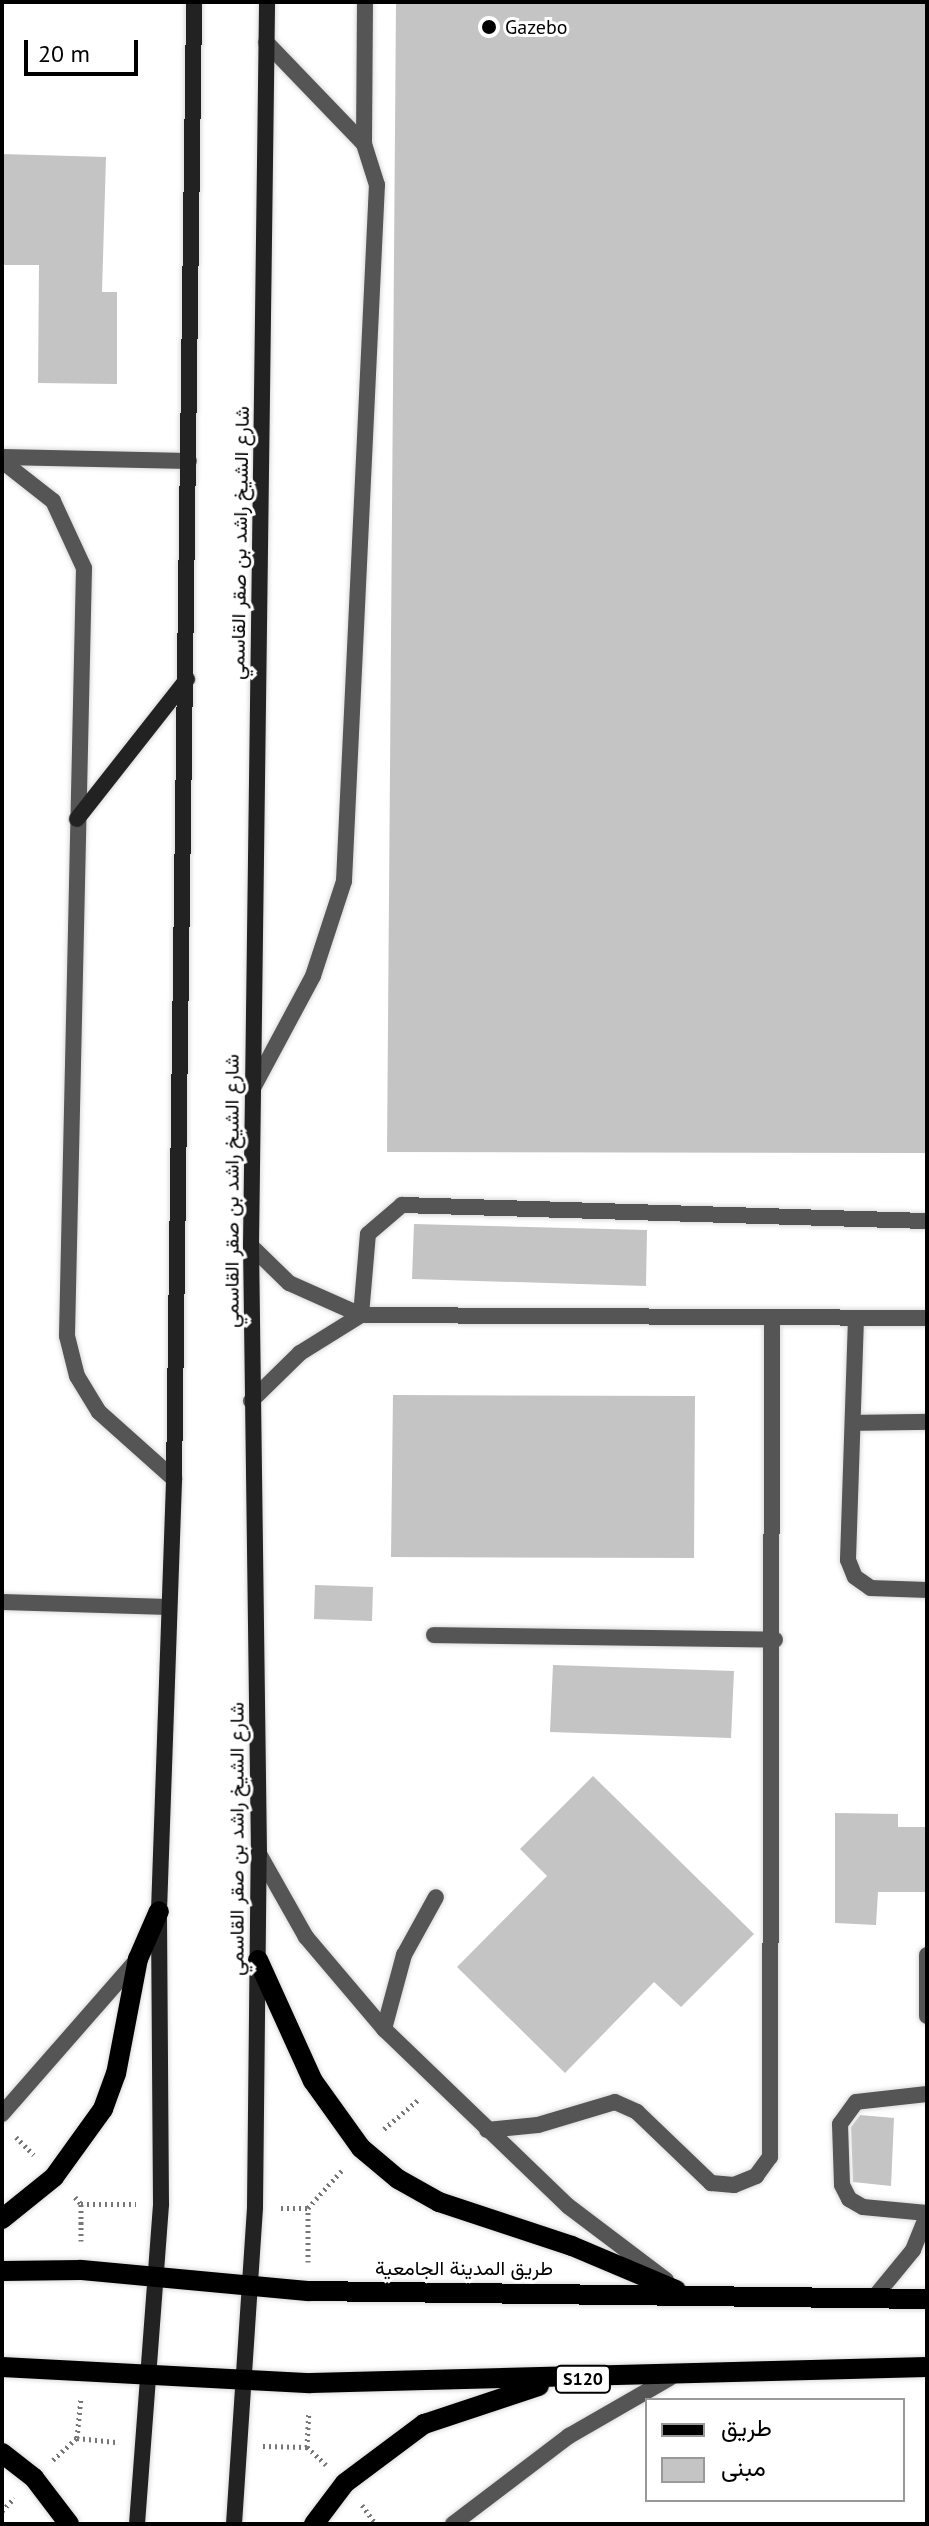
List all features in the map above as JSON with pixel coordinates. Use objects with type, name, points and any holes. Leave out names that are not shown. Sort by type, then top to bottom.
[{"type":"main road","points":[[137,2524],[144,2371],[161,2204],[159,1911],[174,1479],[194,2]]},
{"type":"main road","name":"شارع الشيخ راشد بن صقر القاسمي","points":[[234,2524],[234,2445],[255,2207],[259,1854],[251,1246],[267,2]]},
{"type":"main road","points":[[77,819],[187,679]]},
{"type":"main road","points":[[2,2219],[54,2177],[103,2109],[116,2074],[138,1959],[159,1911]]},
{"type":"main road","points":[[258,1960],[313,2081],[361,2148],[398,2179],[439,2202],[572,2246],[684,2293]]},
{"type":"main road","name":"طريق المدينة الجامعية","points":[[2,2271],[81,2270],[308,2291],[684,2293],[927,2299]]},
{"type":"main road","name":"S120","points":[[2,2367],[144,2371],[240,2379],[670,2378],[921,2370]]},
{"type":"main road","points":[[314,2524],[345,2483],[424,2424],[567,2379]]},
{"type":"main road","points":[[2,2453],[34,2478],[69,2524]]},
{"type":"street","points":[[253,1088],[313,976],[344,881],[377,185],[364,144],[365,2]]},
{"type":"street","points":[[266,42],[364,144]]},
{"type":"street","points":[[2,459],[189,461]]},
{"type":"street","points":[[2,459],[53,501],[84,568],[67,1336],[77,1376],[99,1412],[174,1479]]},
{"type":"street","points":[[361,1315],[368,1234],[402,1205],[927,1221]]},
{"type":"street","points":[[251,1246],[297,1289],[361,1315],[927,1318]]},
{"type":"street","points":[[251,1401],[300,1353],[361,1315]]},
{"type":"street","points":[[856,1318],[851,1569],[871,1588],[927,1590]]},
{"type":"street","points":[[487,2130],[538,2125],[615,2102],[637,2112],[711,2183],[734,2185],[756,2176],[770,2157],[775,1640],[772,1319]]},
{"type":"street","points":[[853,1423],[927,1422]]},
{"type":"street","points":[[2,1602],[169,1607]]},
{"type":"street","points":[[434,1635],[775,1640]]},
{"type":"street","points":[[259,1854],[306,1937],[384,2029],[568,2206],[684,2293]]},
{"type":"street","points":[[384,2029],[404,1955],[436,1897]]},
{"type":"street","points":[[927,1955],[927,2016]]},
{"type":"street","points":[[2,2114],[138,1959]]},
{"type":"street","points":[[872,2300],[913,2250],[927,2215],[863,2207],[849,2199],[842,2185],[840,2124],[856,2102],[927,2094]]},
{"type":"street","points":[[453,2524],[569,2436],[670,2378]]},
{"type":"path","points":[[81,2270],[81,2204],[161,2204]]},
{"type":"path","points":[[308,2208],[308,2291]]},
{"type":"path","points":[[77,2438],[140,2444]]},
{"type":"path","points":[[234,2445],[307,2447]]},
{"type":"building","points":[[396,2],[927,2],[927,1153],[387,1152]]},
{"type":"building","points":[[2,154],[106,157],[102,292],[117,292],[117,384],[38,383],[39,265],[2,265]]},
{"type":"building","points":[[414,1224],[647,1230],[646,1286],[412,1279]]},
{"type":"building","points":[[393,1395],[695,1396],[694,1558],[391,1557]]},
{"type":"building","points":[[315,1585],[373,1587],[372,1621],[314,1619]]},
{"type":"building","points":[[553,1665],[734,1671],[731,1738],[550,1732]]},
{"type":"building","points":[[593,1776],[754,1934],[681,2007],[654,1982],[565,2073],[457,1967],[547,1876],[520,1849]]},
{"type":"building","points":[[835,1813],[898,1814],[898,1827],[927,1827],[927,1892],[878,1892],[876,1925],[835,1923]]},
{"type":"building","points":[[860,2115],[894,2118],[891,2186],[853,2182],[851,2127]]},
{"type":"place","name":"Gazebo","points":[[489,27]]}]
